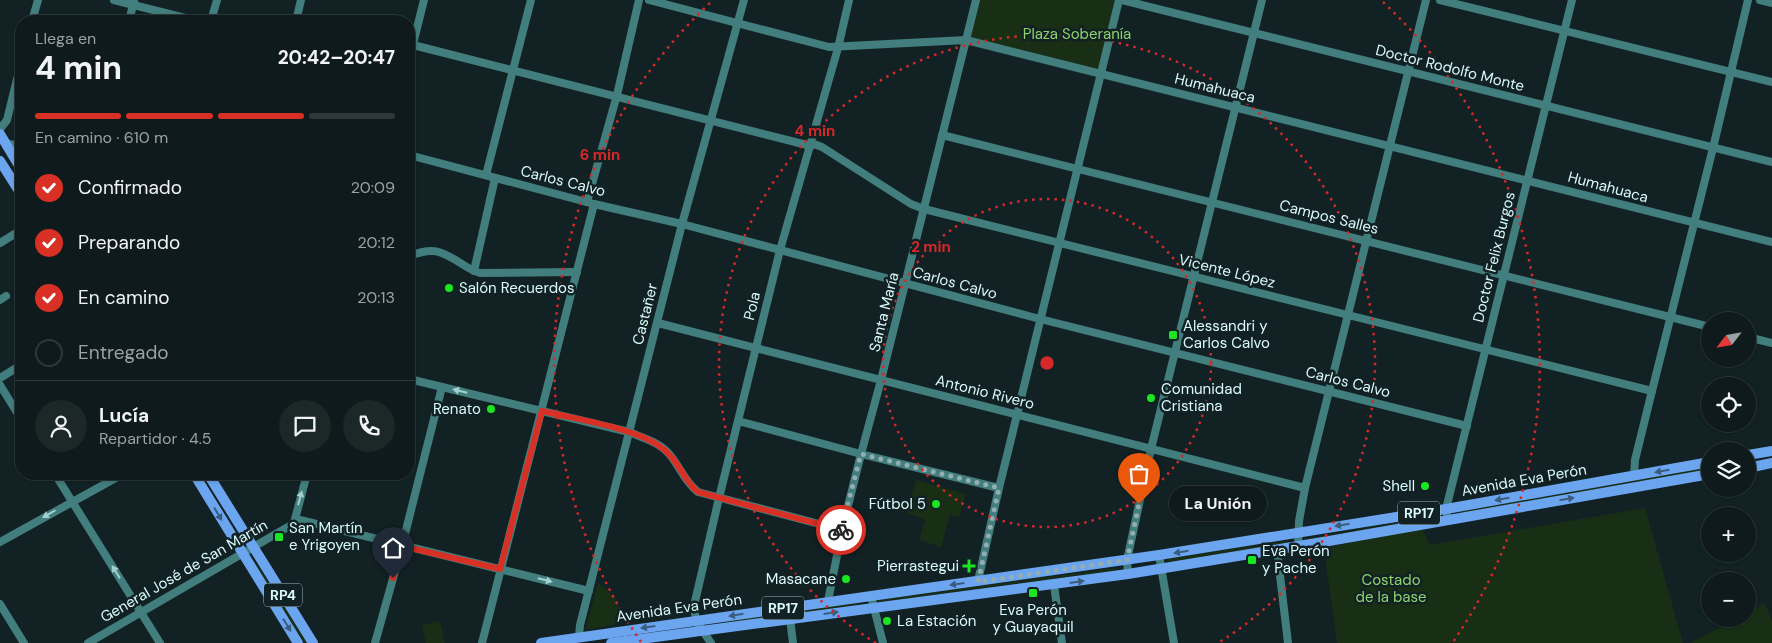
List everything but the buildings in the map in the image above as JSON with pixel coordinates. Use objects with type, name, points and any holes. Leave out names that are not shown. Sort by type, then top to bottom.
[{"type":"main road","points":[[0,134],[15,159]]},
{"type":"main road","points":[[0,160],[15,184]]},
{"type":"main road","points":[[1756,454],[1772,451]]},
{"type":"main road","points":[[1756,466],[1772,463]]},
{"type":"main road","name":"Avenida Eva Perón","points":[[541,643],[1127,560],[1446,509],[1701,464]]},
{"type":"main road","name":"Avenida Eva Perón","points":[[611,643],[1162,569],[1701,476]]},
{"type":"main road","name":"RP4","points":[[198,480],[298,643]]},
{"type":"main road","name":"RP4","points":[[212,480],[313,643]]},
{"type":"street","points":[[34,15],[38,0]]},
{"type":"street","points":[[114,0],[134,2],[177,15]]},
{"type":"street","points":[[213,15],[217,0]]},
{"type":"street","points":[[297,15],[301,0]]},
{"type":"street","points":[[415,36],[424,0]]},
{"type":"street","points":[[486,175],[531,0]]},
{"type":"street","points":[[482,643],[577,272],[590,203],[639,0]]},
{"type":"street","name":"Humahuaca","points":[[649,0],[829,47],[966,40],[1772,242]]},
{"type":"street","name":"Castañer","points":[[580,636],[580,625],[682,224],[744,0]]},
{"type":"street","name":"Pola","points":[[696,621],[694,606],[780,250],[838,48],[849,0]]},
{"type":"street","name":"Santa María","points":[[828,601],[842,530],[882,380],[904,284],[976,0]]},
{"type":"street","points":[[978,582],[1040,319],[1120,0]]},
{"type":"street","name":"Doctor Rodolfo Monte","points":[[1120,0],[1772,162]]},
{"type":"street","points":[[1128,574],[1127,560],[1150,449],[1262,0]]},
{"type":"street","points":[[1298,546],[1299,521],[1305,488],[1426,0]]},
{"type":"street","points":[[1440,0],[1772,82]]},
{"type":"street","name":"Doctor Felix Burgos","points":[[1448,520],[1446,509],[1572,0]]},
{"type":"street","points":[[1634,476],[1635,460],[1732,72],[1748,0]]},
{"type":"street","points":[[1760,0],[1772,3]]},
{"type":"street","points":[[131,15],[134,2]]},
{"type":"street","name":"Vicente López","points":[[415,45],[712,121],[822,147],[911,204],[924,209],[1652,391]]},
{"type":"street","points":[[0,130],[7,120],[15,88]]},
{"type":"street","name":"Campos Salles","points":[[942,135],[1701,325]]},
{"type":"street","points":[[6,144],[15,143]]},
{"type":"street","name":"Carlos Calvo","points":[[415,157],[590,203],[682,224],[1040,319],[1467,426]]},
{"type":"street","points":[[474,272],[495,178]]},
{"type":"street","points":[[0,243],[15,234]]},
{"type":"street","points":[[415,254],[428,250],[436,251],[455,259],[474,272],[577,272]]},
{"type":"street","name":"Antonio Rivero","points":[[658,324],[1305,488]]},
{"type":"street","points":[[1756,339],[1772,343]]},
{"type":"street","points":[[0,378],[15,369]]},
{"type":"street","points":[[415,380],[629,432],[662,447],[669,453],[692,487],[698,492],[842,530]]},
{"type":"street","points":[[0,384],[15,409]]},
{"type":"street","points":[[375,643],[402,546],[442,387]]},
{"type":"street","points":[[738,421],[999,488]]},
{"type":"street","points":[[59,480],[160,643]]},
{"type":"street","points":[[0,542],[112,480]]},
{"type":"street","points":[[294,523],[305,480]]},
{"type":"street","points":[[294,523],[300,520],[589,591]]},
{"type":"street","name":"General José de San Martín","points":[[88,643],[294,523]]},
{"type":"street","points":[[1277,550],[1288,643]]},
{"type":"street","points":[[1159,555],[1174,643]]},
{"type":"street","points":[[1054,585],[1062,643]]},
{"type":"street","points":[[871,596],[872,608],[883,643]]},
{"type":"street","points":[[0,604],[24,643]]},
{"type":"street","points":[[790,619],[794,643]]},
{"type":"street","points":[[696,621],[711,643]]},
{"type":"green space","name":"Plaza Soberanía","points":[[976,0],[1119,0],[1101,74],[966,40]]},
{"type":"green space","points":[[1701,469],[1701,472],[1461,513],[1460,511]]},
{"type":"green space","name":"Fútbol 5","points":[[916,480],[966,494],[959,517],[950,515],[941,547],[919,540],[925,519],[907,513]]},
{"type":"green space","name":"Costado de la base","points":[[1645,508],[1683,643],[1337,643],[1324,549],[1420,525],[1430,545]]},
{"type":"green space","points":[[1434,517],[1311,539],[1311,538]]},
{"type":"green space","points":[[1287,541],[1287,544],[1168,562],[1168,559]]},
{"type":"green space","points":[[258,565],[307,643],[304,643],[256,566]]},
{"type":"green space","points":[[1116,568],[1117,570],[878,602],[878,600]]},
{"type":"green space","points":[[598,583],[615,599],[622,623],[585,630]]},
{"type":"green space","points":[[860,603],[859,605],[723,624],[724,621]]},
{"type":"green space","points":[[1765,603],[1772,621],[1772,643],[1690,643],[1721,627],[1756,627],[1756,608]]},
{"type":"green space","points":[[440,621],[445,643],[426,643],[422,625]]},
{"type":"way so far","points":[[841,530],[861,454],[999,488],[978,582],[1127,560],[1139,504]]},
{"type":"place","name":"Salón Recuerdos","points":[[449,288]]},
{"type":"place","name":"Alessandri y Carlos Calvo","points":[[1173,335]]},
{"type":"place","name":"Comunidad Cristiana","points":[[1151,398]]},
{"type":"place","name":"Renato","points":[[491,409]]},
{"type":"place","name":"Shell","points":[[1425,486]]},
{"type":"place","name":"Fútbol 5","points":[[936,504]]},
{"type":"place","name":"La Unión","points":[[1139,504]]},
{"type":"place","name":"San Martín e Yrigoyen","points":[[279,537]]},
{"type":"place","name":"Eva Perón y Pache","points":[[1252,560]]},
{"type":"place","name":"Pierrastegui","points":[[969,566]]},
{"type":"place","name":"Masacane","points":[[846,579]]},
{"type":"place","name":"Eva Perón y Guayaquil","points":[[1033,593]]},
{"type":"place","name":"La Estación","points":[[887,621]]},
{"type":"route","points":[[393,578],[402,546],[500,569],[542,411],[629,432],[654,442],[669,453],[686,480],[698,492],[841,530]]}]
